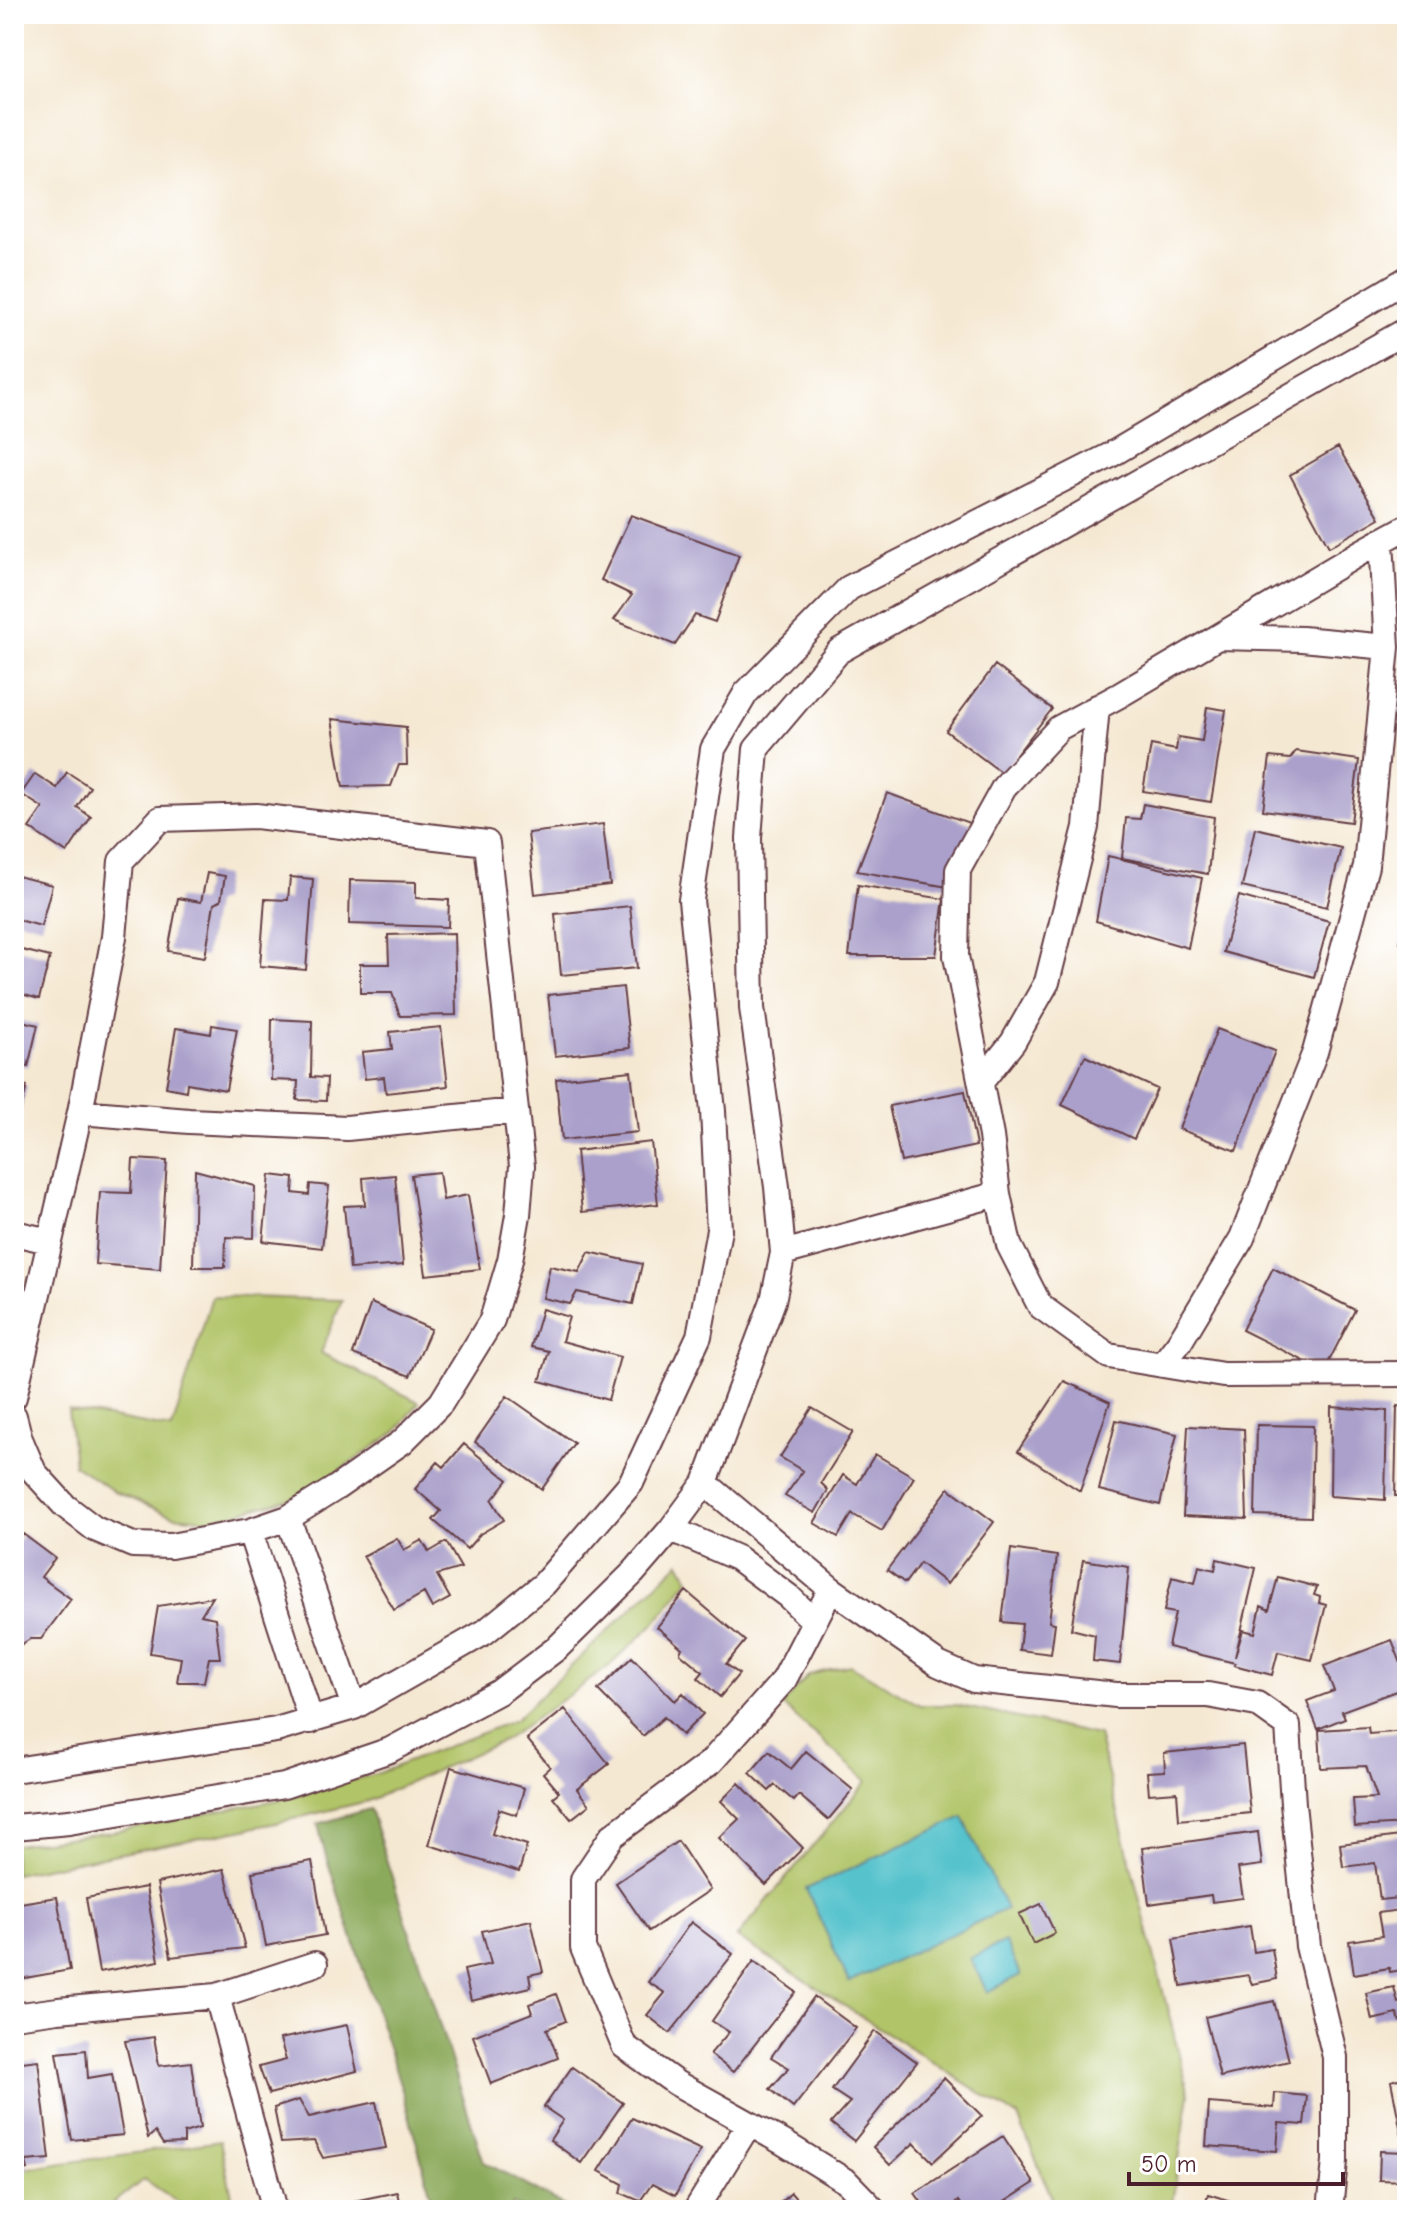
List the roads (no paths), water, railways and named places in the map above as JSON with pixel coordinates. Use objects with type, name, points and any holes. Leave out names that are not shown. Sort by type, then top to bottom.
[{"type":"street","points":[[14,1770],[276,1730],[354,1707],[485,1632],[544,1584],[631,1483],[699,1336],[719,1230],[713,1111],[691,900],[713,749],[746,693],[849,588],[1109,456],[1407,279]]},
{"type":"street","points":[[14,1827],[69,1822],[284,1786],[390,1750],[499,1692],[557,1648],[633,1573],[705,1483],[773,1301],[783,1253],[752,1008],[749,838],[756,749],[839,651],[1407,330]]},
{"type":"street","points":[[1407,527],[1059,728],[1004,787],[958,870],[956,956],[1009,1245],[1040,1306],[1109,1356],[1223,1375],[1407,1374]]},
{"type":"street","points":[[1162,1365],[1179,1343],[1242,1238],[1315,1052],[1366,866],[1387,647],[1381,541]]},
{"type":"street","points":[[1218,637],[1302,639],[1387,647]]},
{"type":"street","points":[[981,1082],[1013,1042],[1047,982],[1086,827],[1097,707]]},
{"type":"street","points":[[713,749],[756,749]]},
{"type":"street","points":[[14,1397],[80,1112],[114,937],[121,861],[160,819],[256,816],[487,843],[522,1166],[518,1215],[510,1260],[492,1320],[441,1403],[402,1442],[288,1518],[250,1531],[171,1546],[133,1545],[95,1529],[65,1506],[34,1472],[14,1416]]},
{"type":"street","points":[[80,1112],[189,1121],[347,1128],[515,1111]]},
{"type":"street","points":[[783,1253],[998,1194]]},
{"type":"street","points":[[14,1233],[49,1241]]},
{"type":"street","points":[[705,1483],[831,1589],[938,1664],[974,1680],[1116,1695],[1208,1695],[1257,1704],[1288,1726],[1308,1946],[1335,2057],[1335,2161],[1330,2210]]},
{"type":"street","points":[[288,1518],[354,1707]]},
{"type":"street","points":[[671,1529],[737,1558],[788,1596],[814,1621]]},
{"type":"street","points":[[250,1531],[311,1721]]},
{"type":"street","points":[[831,1589],[784,1680],[732,1739],[711,1762],[612,1836],[583,1879],[583,1948],[624,2046],[676,2083],[847,2182],[874,2210]]},
{"type":"street","points":[[14,2016],[217,1996],[315,1964]]},
{"type":"street","points":[[217,1996],[275,2210]]},
{"type":"street","points":[[696,2210],[749,2124]]},
{"type":"water","points":[[963,1817],[1006,1909],[849,1982],[806,1889]]},
{"type":"water","points":[[1005,1942],[1021,1975],[987,1992],[970,1958]]}]
